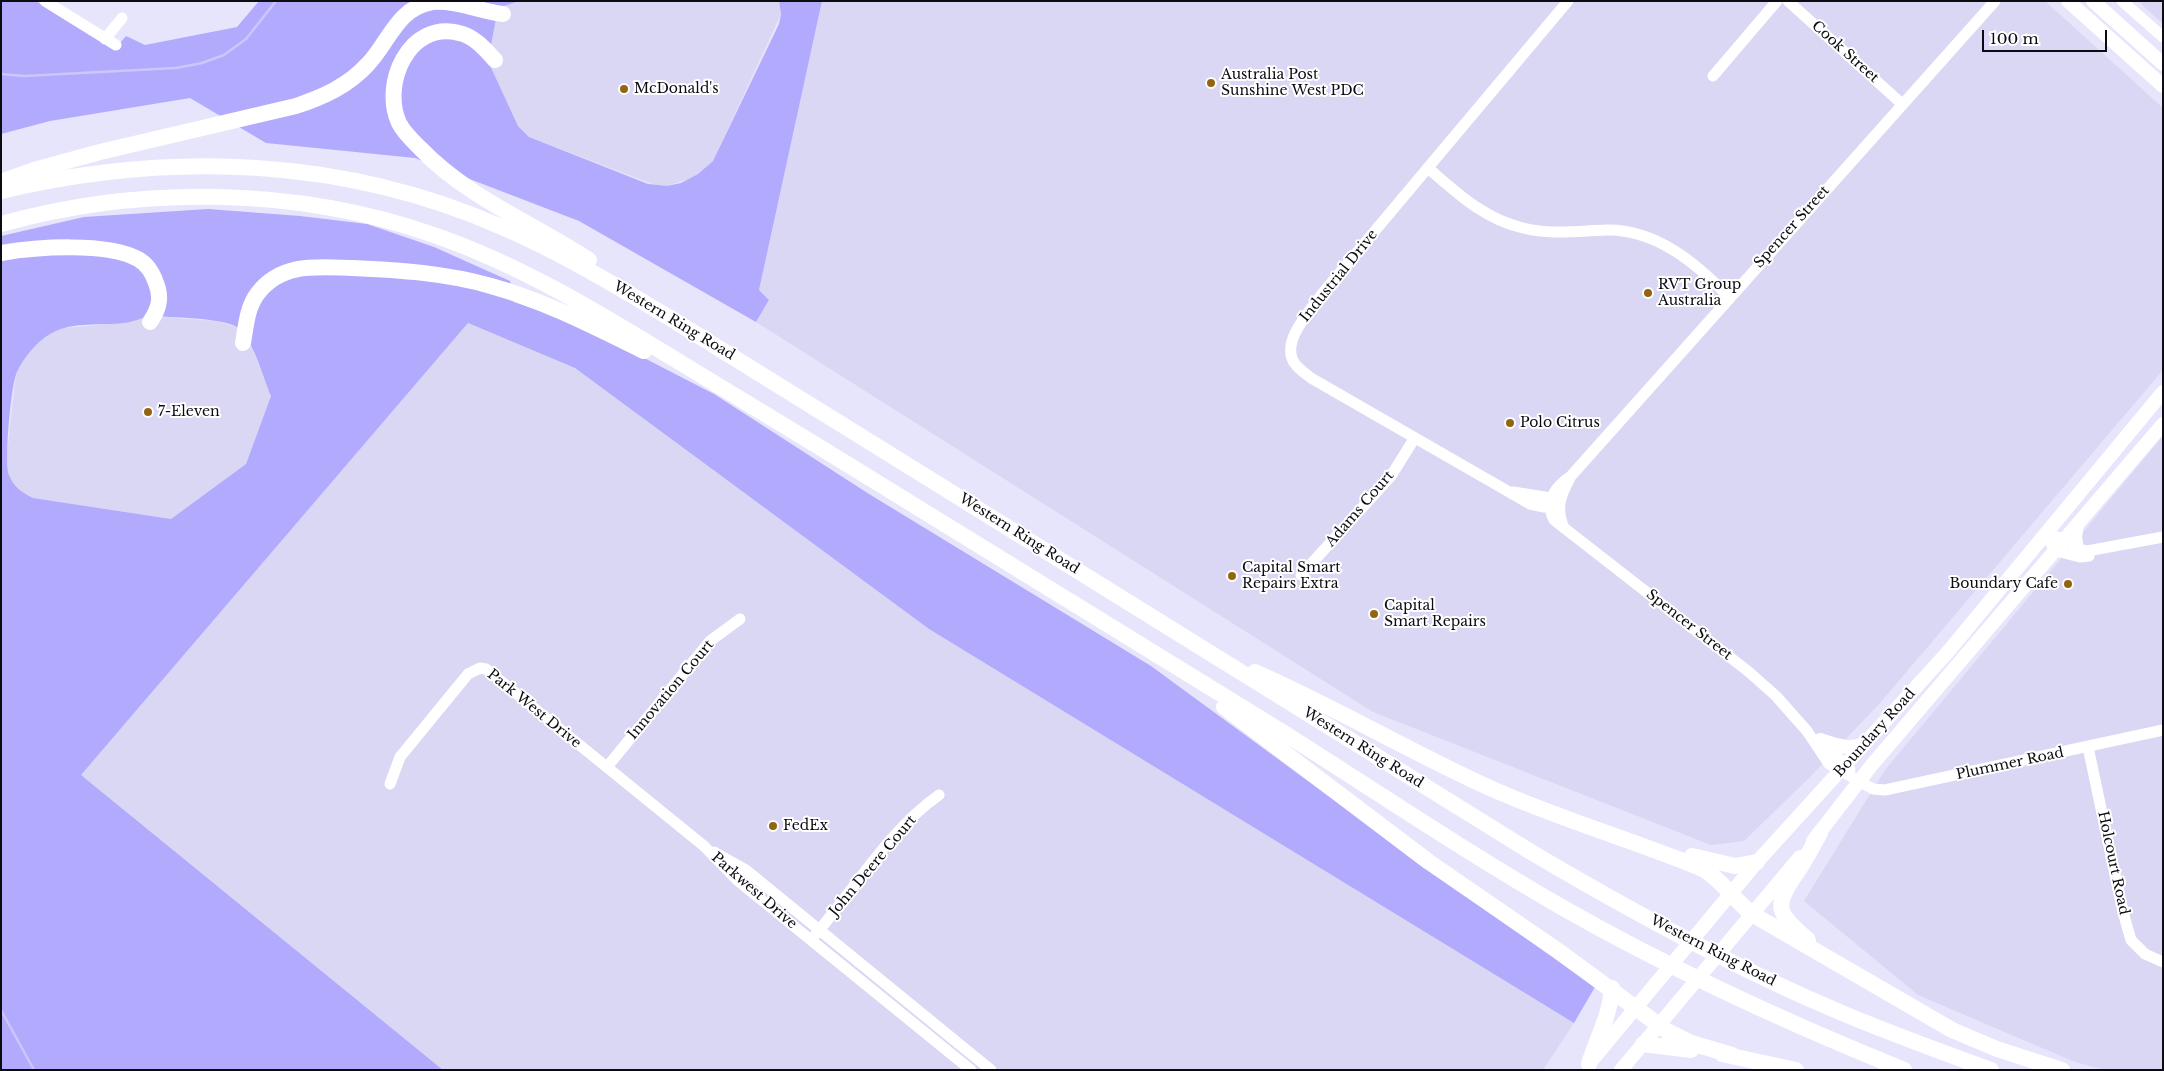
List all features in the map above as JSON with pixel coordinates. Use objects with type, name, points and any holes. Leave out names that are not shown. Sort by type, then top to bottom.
[{"type":"highway","points":[[1,182],[34,170],[100,152],[296,106],[318,99],[351,80],[368,65],[397,23],[418,6],[445,1],[503,14]]},
{"type":"highway","points":[[495,60],[483,47],[459,32],[430,34],[418,40],[401,63],[395,77],[392,95],[400,123],[409,137],[432,160],[464,187],[561,241],[778,384]]},
{"type":"highway","name":"Western Ring Road","points":[[1,191],[104,171],[197,165],[302,172],[337,177],[470,214],[541,245],[619,287],[778,384],[1531,852],[1660,925],[1740,966],[1834,1010],[1991,1070]]},
{"type":"highway","points":[[1,224],[88,206],[159,198],[278,200],[352,213],[430,233],[512,266],[595,310],[1139,643],[1556,903],[1653,956],[1720,989],[1823,1037],[1904,1070]]},
{"type":"highway","points":[[1,253],[36,248],[67,248],[122,253],[139,260],[154,276],[160,296],[160,306],[150,322]]},
{"type":"highway","points":[[243,343],[248,313],[256,297],[268,283],[289,271],[317,266],[422,273],[492,286],[534,301],[591,325],[725,390]]},
{"type":"highway","points":[[1139,643],[1430,862],[1612,988],[1683,1040],[1732,1055],[1796,1070]]},
{"type":"highway","points":[[1200,647],[1297,690],[1470,779],[1703,869],[1717,878],[1730,894],[1752,914],[1952,1030],[1997,1049],[2062,1070]]},
{"type":"highway","points":[[1594,827],[1727,865],[1745,866],[1757,862]]},
{"type":"highway","points":[[1820,833],[1784,889],[1780,906],[1798,931],[1827,957]]},
{"type":"highway","points":[[1586,1067],[1594,1045],[1608,1017],[1612,988]]},
{"type":"highway","points":[[1643,1044],[1732,1055]]},
{"type":"main road","points":[[2068,1],[2163,86]]},
{"type":"main road","points":[[2092,1],[2163,64]]},
{"type":"main road","name":"Boundary Road","points":[[1586,1067],[1757,862],[1947,653],[2163,392]]},
{"type":"main road","name":"Boundary Road","points":[[1621,1070],[1820,833],[1860,780],[2062,554],[2066,539],[2163,424]]},
{"type":"main road","points":[[2062,554],[2075,537],[2077,525]]},
{"type":"main road","points":[[1820,740],[1843,747],[1859,747],[1866,743]]},
{"type":"street","points":[[45,1],[116,45]]},
{"type":"street","name":"Industrial Drive","points":[[1553,503],[1530,504],[1512,492],[1414,439],[1311,378],[1295,364],[1291,354],[1292,340],[1301,323],[1321,295],[1568,1]]},
{"type":"street","points":[[1712,76],[1778,1]]},
{"type":"street","name":"Cook Street","points":[[1788,1],[1902,104]]},
{"type":"street","name":"Spencer Street","points":[[1843,768],[1829,764],[1807,731],[1776,696],[1749,672],[1564,528],[1553,503],[1571,476],[1994,1]]},
{"type":"street","points":[[2122,1],[2163,37]]},
{"type":"street","points":[[106,39],[122,18]]},
{"type":"street","points":[[1428,168],[1480,211],[1521,228],[1556,233],[1609,230],[1650,238],[1681,254],[1729,297]]},
{"type":"street","name":"Adams Court","points":[[1301,575],[1391,476],[1414,439]]},
{"type":"street","points":[[2045,534],[2066,539]]},
{"type":"street","points":[[2045,534],[2062,554],[2090,556],[2122,546],[2163,537]]},
{"type":"street","name":"Innovation Court","points":[[607,767],[710,641],[740,618]]},
{"type":"street","name":"Park West Drive","points":[[390,784],[400,758],[468,674],[480,668],[492,673],[704,846]]},
{"type":"street","name":"Plummer Road","points":[[1843,768],[1873,789],[1885,790],[2163,730]]},
{"type":"street","name":"Spencer Street","points":[[1807,731],[1820,740],[1843,768]]},
{"type":"street","name":"Holcourt Road","points":[[2088,747],[2123,912],[2131,940],[2144,954],[2163,962]]},
{"type":"street","name":"John Deere Court","points":[[811,940],[902,828],[925,805],[939,795]]},
{"type":"street","name":"Parkwest Drive","points":[[704,846],[746,870],[991,1070]]},
{"type":"street","name":"Parkwest Drive","points":[[704,846],[737,880],[971,1070]]},
{"type":"shaded area","points":[[1,1],[36,1],[114,50],[126,36],[145,45],[237,27],[259,1],[519,1],[498,8],[488,61],[518,126],[529,137],[648,184],[667,186],[681,183],[698,174],[713,161],[779,24],[781,14],[779,1],[822,1],[759,290],[769,300],[756,322],[579,221],[415,158],[266,143],[190,98],[50,121],[1,134]]},
{"type":"shaded area","points":[[519,1],[779,1],[781,14],[713,161],[698,174],[688,179],[667,186],[658,186],[529,137],[518,126],[488,61],[498,8]]},
{"type":"shaded area","points":[[822,1],[2045,1],[2163,108],[2163,370],[1880,703],[1811,776],[1744,841],[1711,845],[1373,712],[756,322],[769,300],[759,290]]},
{"type":"shaded area","points":[[2138,1],[2163,1],[2163,24]]},
{"type":"shaded area","points":[[208,209],[300,216],[367,224],[434,247],[510,281],[514,302],[549,314],[617,344],[714,394],[869,494],[1151,666],[1454,888],[1595,987],[1574,1023],[929,629],[575,368],[468,323],[81,775],[443,1070],[1,1070],[1,236],[84,217]],"holes":[[[150,316],[220,322],[237,327],[243,332],[253,349],[271,396],[246,464],[171,519],[33,498],[15,486],[9,475],[7,455],[11,406],[17,372],[27,355],[41,341],[60,329],[78,325],[124,323]]]},
{"type":"shaded area","points":[[150,316],[214,321],[237,327],[249,341],[271,396],[246,464],[171,519],[33,498],[24,494],[11,481],[8,473],[7,454],[16,374],[31,349],[54,331],[64,328],[125,323]]},
{"type":"shaded area","points":[[468,323],[575,368],[929,629],[1574,1023],[1543,1070],[443,1070],[81,775]]},
{"type":"shaded area","points":[[2163,436],[2163,1070],[2105,1070],[2075,1062],[1918,995],[1804,901],[1885,770]]},
{"type":"waterway","points":[[1,74],[24,76],[176,68],[202,63],[224,55],[246,39],[276,1]]},
{"type":"waterway","points":[[1,1010],[34,1070]]},
{"type":"place","name":"Australia Post Sunshine West PDC","points":[[1211,83]]},
{"type":"place","name":"McDonald's","points":[[624,89]]},
{"type":"place","name":"RVT Group Australia","points":[[1648,293]]},
{"type":"place","name":"7-Eleven","points":[[148,412]]},
{"type":"place","name":"Polo Citrus","points":[[1510,423]]},
{"type":"place","name":"Capital Smart Repairs Extra","points":[[1232,576]]},
{"type":"place","name":"Boundary Cafe","points":[[2068,584]]},
{"type":"place","name":"Capital Smart Repairs","points":[[1374,614]]},
{"type":"place","name":"FedEx","points":[[773,826]]}]
